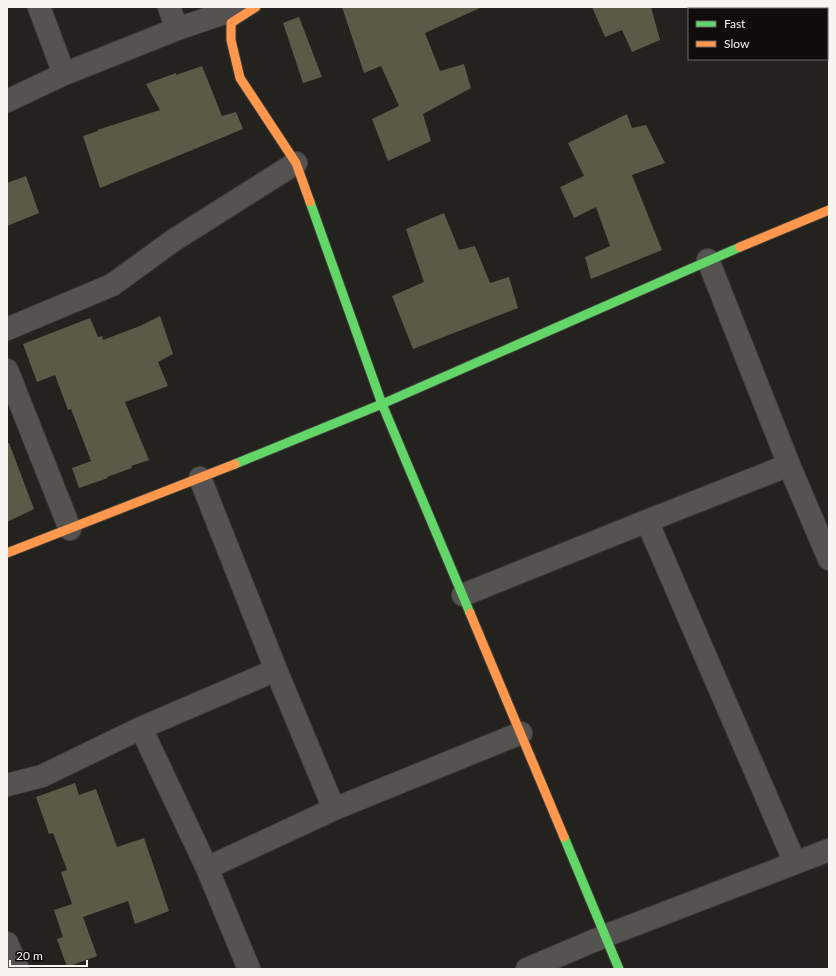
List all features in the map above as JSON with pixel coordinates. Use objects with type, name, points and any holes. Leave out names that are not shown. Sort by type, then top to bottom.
[{"type":"street","points":[[39,7],[64,74]]},
{"type":"street","points":[[169,7],[177,29]]},
{"type":"street","points":[[7,101],[64,74],[177,29],[242,7]]},
{"type":"street","points":[[256,7],[231,23],[231,40],[240,78],[296,163],[382,404],[619,969]]},
{"type":"street","points":[[7,329],[112,286],[174,240],[296,163]]},
{"type":"street","points":[[7,553],[200,478],[382,404],[708,260],[829,210]]},
{"type":"street","points":[[708,260],[829,560]]},
{"type":"street","points":[[7,370],[70,529]]},
{"type":"street","points":[[463,595],[647,520],[790,466]]},
{"type":"street","points":[[200,478],[276,670],[334,809]]},
{"type":"street","points":[[647,520],[795,863]]},
{"type":"street","points":[[7,785],[42,776],[141,728],[276,670]]},
{"type":"street","points":[[141,728],[207,868],[249,969]]},
{"type":"street","points":[[207,868],[334,809],[521,733]]},
{"type":"street","points":[[526,969],[605,936],[829,850]]},
{"type":"street","points":[[7,945],[18,969]]},
{"type":"building","points":[[342,7],[482,7],[425,33],[440,71],[464,64],[471,88],[423,114],[431,141],[388,161],[372,119],[399,106],[381,66],[364,73]]},
{"type":"building","points":[[592,7],[651,7],[660,40],[632,52],[622,30],[605,37]]},
{"type":"building","points":[[299,17],[322,77],[303,83],[283,23]]},
{"type":"building","points":[[202,66],[222,116],[236,112],[243,129],[100,188],[83,136],[98,131],[97,130],[160,110],[146,84],[176,73],[176,75]]},
{"type":"building","points":[[627,114],[632,128],[646,125],[665,163],[632,175],[662,250],[591,279],[585,257],[610,246],[596,207],[574,218],[560,187],[584,176],[568,143]]},
{"type":"building","points":[[26,176],[39,213],[7,226],[7,183]]},
{"type":"building","points":[[444,213],[459,250],[475,246],[490,283],[509,277],[518,308],[413,349],[392,296],[424,282],[406,229]]},
{"type":"building","points":[[160,316],[173,354],[158,362],[168,386],[125,402],[149,460],[131,466],[132,468],[107,477],[108,478],[79,488],[72,468],[91,461],[71,409],[68,410],[55,375],[37,382],[23,344],[90,318],[98,337],[102,336],[103,340],[140,326]]},
{"type":"building","points":[[7,443],[9,443],[34,509],[7,522]]},
{"type":"building","points":[[75,783],[79,795],[96,789],[117,847],[144,838],[169,911],[135,924],[128,901],[83,917],[97,956],[67,967],[57,939],[63,937],[54,910],[72,904],[61,872],[67,870],[53,833],[49,834],[36,797]]},
{"type":"traffic: fast","points":[[310,202],[382,404],[470,613]]},
{"type":"traffic: fast","points":[[235,464],[382,404],[740,247]]},
{"type":"traffic: fast","points":[[564,837],[619,969]]},
{"type":"traffic: slow","points":[[256,7],[231,23],[231,40],[240,78],[296,163],[310,202]]},
{"type":"traffic: slow","points":[[740,247],[829,210]]},
{"type":"traffic: slow","points":[[7,553],[235,464]]},
{"type":"traffic: slow","points":[[470,613],[564,837]]}]
